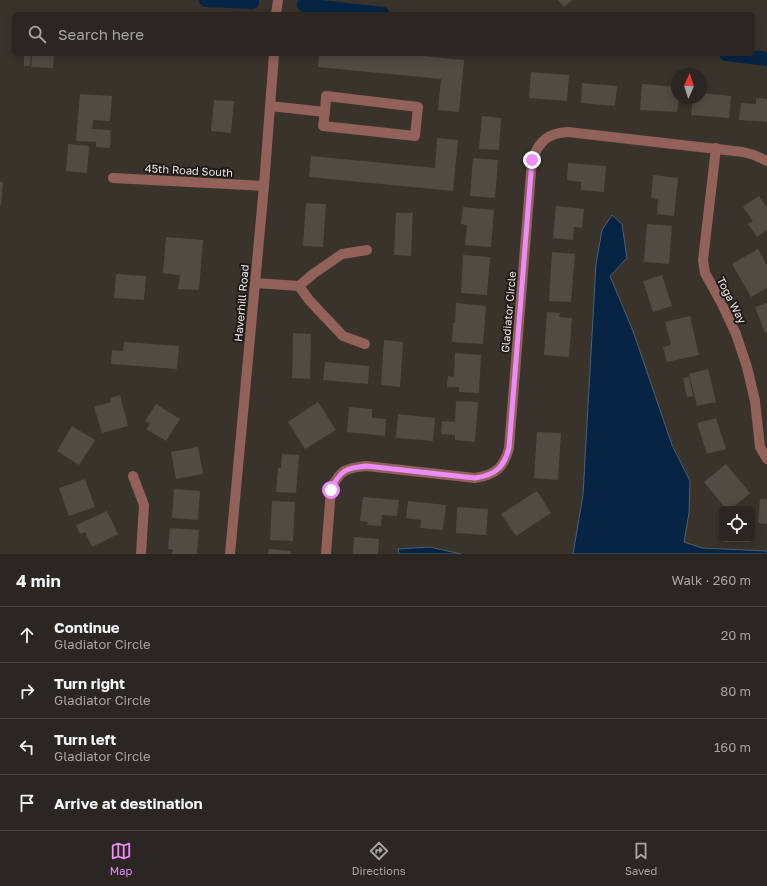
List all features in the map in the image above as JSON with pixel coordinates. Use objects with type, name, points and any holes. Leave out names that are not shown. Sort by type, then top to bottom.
[{"type":"street","points":[[276,12],[278,0]]},
{"type":"street","name":"Haverhill Road","points":[[230,554],[264,186],[274,56]]},
{"type":"street","points":[[326,96],[418,107],[415,136],[323,126],[325,112],[326,96]]},
{"type":"street","points":[[270,106],[325,112]]},
{"type":"street","name":"Gladiator Circle","points":[[326,554],[331,490],[335,480],[350,468],[366,466],[475,478],[494,472],[502,466],[509,448],[532,160],[535,150],[541,142],[549,136],[568,132],[716,148],[743,152],[767,161]]},
{"type":"street","name":"Toga Way","points":[[716,148],[704,260],[705,273],[736,334],[747,367],[755,401],[760,447],[767,459]]},
{"type":"street","name":"45th Road South","points":[[113,178],[264,186]]},
{"type":"street","points":[[255,283],[300,286],[313,274],[342,254],[367,250]]},
{"type":"street","points":[[300,286],[309,300],[342,336],[366,344]]},
{"type":"street","points":[[133,476],[144,505],[141,554]]},
{"type":"water","points":[[612,215],[622,224],[627,258],[610,276],[633,331],[672,445],[690,481],[689,513],[684,542],[702,548],[767,551],[767,554],[573,554],[583,495],[596,264],[602,230]]},
{"type":"water","points":[[430,547],[461,554],[399,554],[398,549]]},
{"type":"building","points":[[558,0],[572,0],[564,7]]},
{"type":"building","points":[[24,56],[31,56],[30,66],[24,66]]},
{"type":"building","points":[[32,56],[54,56],[53,68],[31,67]]},
{"type":"building","points":[[319,56],[422,56],[464,60],[459,112],[438,110],[441,79],[318,67]]},
{"type":"building","points":[[531,72],[569,75],[567,101],[529,98]]},
{"type":"building","points":[[582,83],[617,86],[615,106],[581,103]]},
{"type":"building","points":[[642,84],[671,86],[671,104],[678,104],[677,112],[640,110]]},
{"type":"building","points":[[80,94],[112,96],[110,121],[93,120],[92,129],[111,130],[110,148],[96,147],[96,142],[76,141]]},
{"type":"building","points":[[707,94],[731,96],[729,118],[691,115],[692,104],[707,104]]},
{"type":"building","points":[[756,98],[767,99],[767,122],[739,120],[741,103],[756,104]]},
{"type":"building","points":[[214,100],[234,101],[231,133],[211,131]]},
{"type":"building","points":[[482,116],[501,118],[499,150],[479,149]]},
{"type":"building","points":[[437,138],[458,140],[453,191],[309,177],[311,156],[435,168]]},
{"type":"building","points":[[68,144],[89,146],[87,173],[66,171]]},
{"type":"building","points":[[473,158],[498,160],[495,198],[470,196]]},
{"type":"building","points":[[568,163],[606,166],[604,192],[581,190],[581,182],[567,180]]},
{"type":"building","points":[[653,175],[678,178],[674,216],[657,214],[658,199],[651,198]]},
{"type":"building","points":[[0,182],[3,182],[1,205],[0,205]]},
{"type":"building","points":[[759,196],[767,207],[767,230],[757,237],[748,224],[753,221],[743,207]]},
{"type":"building","points":[[306,203],[326,204],[323,247],[303,246]]},
{"type":"building","points":[[556,206],[584,209],[582,228],[574,227],[573,240],[553,238]]},
{"type":"building","points":[[463,207],[494,210],[491,247],[465,245],[467,225],[461,224]]},
{"type":"building","points":[[396,213],[413,213],[411,256],[394,255]]},
{"type":"building","points":[[647,224],[672,226],[669,264],[644,262]]},
{"type":"building","points":[[166,237],[203,240],[199,290],[178,289],[180,275],[163,273]]},
{"type":"building","points":[[758,249],[767,265],[767,288],[751,297],[732,264]]},
{"type":"building","points":[[552,252],[575,254],[571,302],[549,301]]},
{"type":"building","points":[[463,255],[490,257],[487,295],[461,293]]},
{"type":"building","points":[[116,274],[146,276],[144,300],[114,298]]},
{"type":"building","points":[[662,275],[672,306],[653,312],[643,281]]},
{"type":"building","points":[[456,303],[486,306],[483,344],[452,342]]},
{"type":"building","points":[[767,303],[767,332],[765,333],[755,307]]},
{"type":"building","points":[[547,312],[560,313],[559,317],[572,318],[569,357],[544,355]]},
{"type":"building","points":[[690,316],[699,355],[667,362],[663,347],[671,345],[665,322]]},
{"type":"building","points":[[293,333],[311,334],[310,379],[292,378]]},
{"type":"building","points":[[384,340],[403,342],[400,387],[381,385]]},
{"type":"building","points":[[124,342],[179,346],[177,369],[111,364],[112,350],[123,351]]},
{"type":"building","points":[[455,353],[481,355],[479,393],[459,392],[459,387],[447,387],[448,376],[454,377]]},
{"type":"building","points":[[325,362],[369,366],[368,384],[323,380]]},
{"type":"building","points":[[708,369],[716,402],[697,406],[689,374]]},
{"type":"building","points":[[689,377],[693,396],[687,397],[683,378]]},
{"type":"building","points":[[120,395],[128,426],[102,433],[94,407],[111,402],[110,398]]},
{"type":"building","points":[[456,401],[478,402],[475,442],[455,440],[455,435],[441,434],[442,421],[455,422]]},
{"type":"building","points":[[318,402],[336,430],[305,449],[288,422]]},
{"type":"building","points":[[156,404],[180,419],[166,441],[146,429],[150,424],[145,421]]},
{"type":"building","points":[[349,407],[372,409],[372,418],[386,419],[385,436],[347,432]]},
{"type":"building","points":[[398,414],[435,418],[433,441],[396,438]]},
{"type":"building","points":[[716,418],[726,449],[707,454],[697,423]]},
{"type":"building","points":[[72,426],[95,440],[79,465],[57,451]]},
{"type":"building","points":[[537,432],[561,433],[558,480],[534,478]]},
{"type":"building","points":[[198,447],[203,474],[176,479],[171,452]]},
{"type":"building","points":[[282,454],[299,455],[296,493],[276,492],[278,468],[281,468]]},
{"type":"building","points":[[726,464],[750,493],[735,506],[724,506],[704,482]]},
{"type":"building","points":[[85,479],[95,507],[69,516],[59,488]]},
{"type":"building","points":[[174,489],[200,491],[198,520],[172,518]]},
{"type":"building","points":[[537,491],[551,513],[516,536],[501,514]]},
{"type":"building","points":[[363,497],[399,500],[397,516],[382,515],[381,526],[367,525],[368,522],[360,521]]},
{"type":"building","points":[[760,499],[767,499],[767,524],[758,523]]},
{"type":"building","points":[[272,501],[295,502],[293,541],[270,540]]},
{"type":"building","points":[[408,501],[446,505],[443,530],[420,528],[421,520],[406,518]]},
{"type":"building","points":[[457,507],[488,509],[486,535],[456,533]]},
{"type":"building","points":[[107,511],[118,534],[92,547],[85,532],[80,534],[76,525]]},
{"type":"building","points":[[170,528],[199,530],[197,554],[172,554],[173,550],[168,549]]},
{"type":"building","points":[[354,537],[379,539],[378,554],[353,554]]},
{"type":"building","points":[[269,549],[291,551],[291,554],[268,554]]},
{"type":"waterway","points":[[206,0],[252,2]]},
{"type":"waterway","points":[[304,5],[365,12]]},
{"type":"waterway","points":[[742,56],[767,59]]},
{"type":"route","points":[[331,490],[335,480],[350,468],[366,466],[475,478],[485,476],[502,466],[509,448],[532,160]]}]
